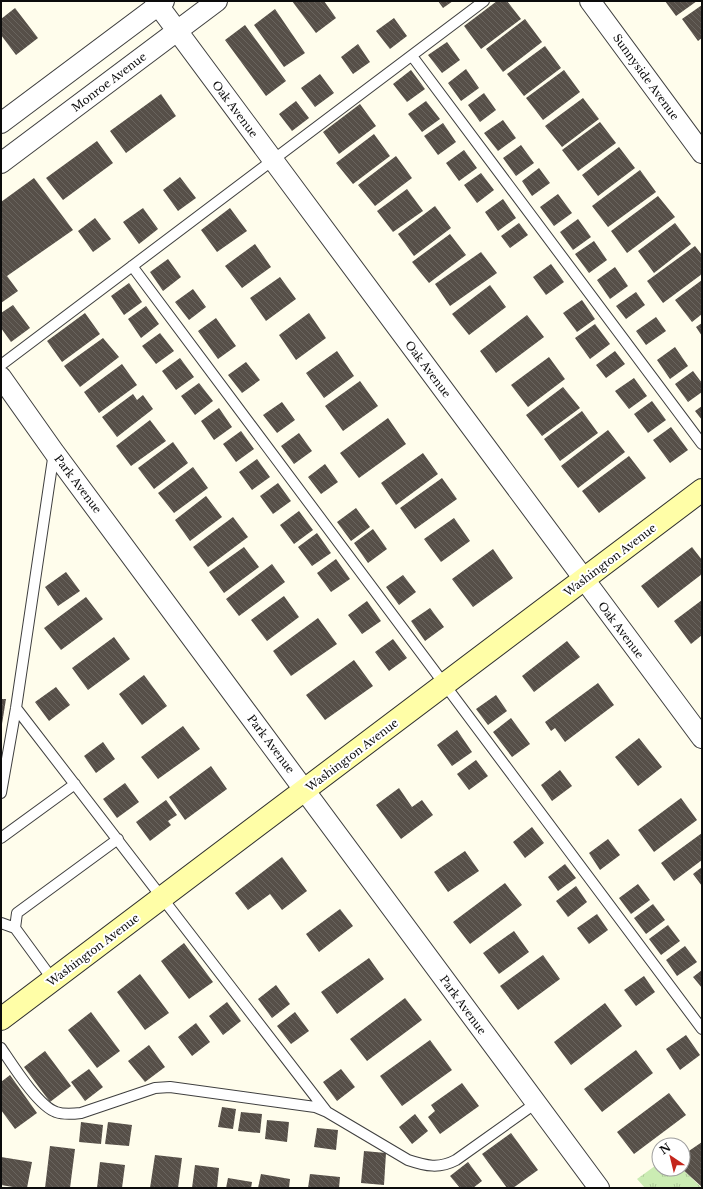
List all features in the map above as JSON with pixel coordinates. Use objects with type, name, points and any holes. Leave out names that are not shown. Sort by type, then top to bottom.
[{"type":"street","name":"Monroe Avenue","points":[[1,163],[217,1]]},
{"type":"street","name":"Sunnyside Avenue","points":[[590,1],[702,153]]},
{"type":"street","name":"Oak Avenue","points":[[159,2],[177,31],[702,738]]},
{"type":"street","points":[[1,123],[159,2]]},
{"type":"street","name":"Park Avenue","points":[[1,377],[54,452],[599,1188]]},
{"type":"street","name":"Washington Avenue","points":[[1,1019],[702,490]]},
{"type":"lane","points":[[1,365],[484,1]]},
{"type":"lane","points":[[412,56],[702,444]]},
{"type":"lane","points":[[132,266],[702,1029]]},
{"type":"lane","points":[[1,793],[16,708],[54,452]]},
{"type":"lane","points":[[16,708],[327,1112]]},
{"type":"lane","points":[[1,838],[75,784]]},
{"type":"lane","points":[[15,928],[17,913],[118,839]]},
{"type":"lane","points":[[1,923],[15,928],[53,980]]},
{"type":"lane","points":[[1,1048],[37,1097],[46,1107],[56,1112],[69,1114],[81,1113],[155,1088],[170,1087],[315,1107],[327,1112],[408,1160],[421,1165],[446,1166],[536,1103]]},
{"type":"green space","points":[[651,1169],[651,1177],[690,1177],[702,1188],[645,1188],[637,1179]]},
{"type":"building","points":[[292,1],[324,1],[336,18],[316,33]]},
{"type":"building","points":[[438,1],[453,1],[443,8]]},
{"type":"building","points":[[497,1],[507,1],[521,19],[481,49],[464,26]]},
{"type":"building","points":[[665,1],[697,1],[676,16]]},
{"type":"building","points":[[702,5],[702,38],[698,41],[682,19]]},
{"type":"building","points":[[15,8],[38,38],[16,55],[1,35],[1,19]]},
{"type":"building","points":[[275,9],[305,53],[284,67],[254,25]]},
{"type":"building","points":[[394,18],[407,36],[390,49],[376,31]]},
{"type":"building","points":[[525,19],[542,42],[503,72],[486,49]]},
{"type":"building","points":[[245,25],[286,81],[266,96],[225,40]]},
{"type":"building","points":[[447,42],[460,60],[442,73],[428,55]]},
{"type":"building","points":[[358,44],[370,62],[353,74],[341,57]]},
{"type":"building","points":[[545,46],[561,68],[524,96],[507,74]]},
{"type":"building","points":[[466,69],[479,88],[461,101],[448,83]]},
{"type":"building","points":[[411,70],[425,89],[407,102],[393,84]]},
{"type":"building","points":[[564,70],[580,92],[543,120],[526,98]]},
{"type":"building","points":[[320,74],[334,93],[315,107],[301,88]]},
{"type":"building","points":[[484,93],[496,110],[480,122],[468,105]]},
{"type":"building","points":[[161,94],[176,116],[126,153],[110,131]]},
{"type":"building","points":[[583,98],[599,119],[562,147],[545,126]]},
{"type":"building","points":[[296,101],[309,118],[292,131],[279,114]]},
{"type":"building","points":[[426,101],[440,119],[422,132],[408,114]]},
{"type":"building","points":[[360,104],[376,126],[339,154],[323,132]]},
{"type":"building","points":[[503,120],[516,138],[498,151],[484,133]]},
{"type":"building","points":[[600,122],[616,143],[578,171],[562,150]]},
{"type":"building","points":[[443,123],[456,142],[438,155],[424,136]]},
{"type":"building","points":[[374,134],[390,156],[353,184],[336,163]]},
{"type":"building","points":[[97,141],[113,163],[63,200],[46,178]]},
{"type":"building","points":[[521,145],[534,163],[516,176],[503,158]]},
{"type":"building","points":[[619,147],[635,168],[598,196],[582,175]]},
{"type":"building","points":[[464,150],[477,168],[459,181],[446,163]]},
{"type":"building","points":[[396,156],[412,178],[375,206],[358,185]]},
{"type":"building","points":[[539,168],[550,183],[532,196],[522,181]]},
{"type":"building","points":[[640,170],[656,192],[608,227],[592,206]]},
{"type":"building","points":[[481,173],[494,190],[477,203],[464,185]]},
{"type":"building","points":[[180,177],[196,198],[178,211],[163,190]]},
{"type":"building","points":[[34,178],[73,230],[7,276],[18,291],[1,303],[1,202]]},
{"type":"building","points":[[407,189],[423,211],[393,232],[377,211]]},
{"type":"building","points":[[558,194],[572,213],[554,226],[540,207]]},
{"type":"building","points":[[658,196],[675,217],[627,253],[611,231]]},
{"type":"building","points":[[503,199],[516,218],[498,231],[485,212]]},
{"type":"building","points":[[435,206],[451,228],[414,256],[398,234]]},
{"type":"building","points":[[143,208],[158,229],[139,244],[123,222]]},
{"type":"building","points":[[230,208],[247,231],[217,252],[201,230]]},
{"type":"building","points":[[95,218],[111,239],[93,252],[78,231]]},
{"type":"building","points":[[578,219],[591,237],[573,250],[560,232]]},
{"type":"building","points":[[519,223],[528,235],[510,248],[501,236]]},
{"type":"building","points":[[675,223],[691,244],[654,273],[638,251]]},
{"type":"building","points":[[450,234],[466,255],[429,283],[412,262]]},
{"type":"building","points":[[594,241],[607,260],[589,273],[575,254]]},
{"type":"building","points":[[255,244],[271,267],[242,288],[225,266]]},
{"type":"building","points":[[695,246],[702,255],[702,274],[663,303],[647,281]]},
{"type":"building","points":[[481,252],[497,273],[450,306],[435,284]]},
{"type":"building","points":[[168,259],[181,277],[163,291],[150,272]]},
{"type":"building","points":[[551,264],[564,282],[546,295],[533,277]]},
{"type":"building","points":[[615,267],[628,286],[610,299],[597,280]]},
{"type":"building","points":[[280,277],[296,299],[266,321],[250,298]]},
{"type":"building","points":[[702,280],[702,314],[692,322],[675,300]]},
{"type":"building","points":[[129,283],[142,302],[124,315],[111,296]]},
{"type":"building","points":[[490,285],[506,307],[469,335],[452,314]]},
{"type":"building","points":[[193,289],[206,307],[189,320],[175,302]]},
{"type":"building","points":[[636,292],[645,305],[626,319],[616,306]]},
{"type":"building","points":[[582,300],[595,319],[577,332],[563,313]]},
{"type":"building","points":[[13,305],[30,328],[11,342],[1,328],[1,313]]},
{"type":"building","points":[[146,306],[159,324],[141,338],[128,319]]},
{"type":"building","points":[[85,313],[100,334],[62,362],[47,341]]},
{"type":"building","points":[[309,313],[326,338],[296,360],[279,335]]},
{"type":"building","points":[[527,315],[544,337],[496,373],[480,351]]},
{"type":"building","points":[[656,317],[666,331],[646,345],[636,331]]},
{"type":"building","points":[[216,318],[236,346],[218,359],[198,331]]},
{"type":"building","points":[[702,323],[702,336],[696,327]]},
{"type":"building","points":[[595,324],[610,344],[590,359],[575,338]]},
{"type":"building","points":[[160,333],[174,351],[156,364],[142,346]]},
{"type":"building","points":[[103,338],[119,357],[80,387],[64,366]]},
{"type":"building","points":[[675,347],[688,366],[670,379],[657,360]]},
{"type":"building","points":[[337,351],[354,376],[324,398],[306,373]]},
{"type":"building","points":[[615,351],[625,364],[606,378],[596,365]]},
{"type":"building","points":[[549,357],[565,379],[528,407],[511,385]]},
{"type":"building","points":[[180,358],[194,377],[176,390],[162,371]]},
{"type":"building","points":[[246,362],[260,380],[242,393],[228,375]]},
{"type":"building","points":[[122,364],[137,385],[99,413],[84,392]]},
{"type":"building","points":[[693,371],[702,383],[702,392],[688,402],[675,384]]},
{"type":"building","points":[[634,378],[647,396],[629,409],[615,391]]},
{"type":"building","points":[[360,381],[378,406],[343,431],[325,406]]},
{"type":"building","points":[[199,383],[213,401],[195,415],[181,396]]},
{"type":"building","points":[[563,387],[580,408],[542,436],[526,415]]},
{"type":"building","points":[[133,394],[137,400],[143,395],[153,409],[117,437],[102,417]]},
{"type":"building","points":[[652,401],[666,420],[648,433],[634,414]]},
{"type":"building","points":[[282,402],[295,420],[277,433],[263,415]]},
{"type":"building","points":[[702,406],[702,420],[695,411]]},
{"type":"building","points":[[219,408],[232,427],[214,440],[201,421]]},
{"type":"building","points":[[582,411],[598,433],[560,461],[544,439]]},
{"type":"building","points":[[388,418],[406,444],[359,478],[340,453]]},
{"type":"building","points":[[150,420],[166,441],[131,466],[116,446]]},
{"type":"building","points":[[671,427],[688,450],[670,463],[653,440]]},
{"type":"building","points":[[608,430],[625,452],[578,488],[561,466]]},
{"type":"building","points":[[241,431],[254,449],[236,462],[223,444]]},
{"type":"building","points":[[299,433],[312,451],[294,464],[281,446]]},
{"type":"building","points":[[173,442],[188,463],[154,489],[138,468]]},
{"type":"building","points":[[423,453],[438,474],[396,505],[381,483]]},
{"type":"building","points":[[629,456],[646,478],[599,513],[582,491]]},
{"type":"building","points":[[257,459],[270,477],[252,490],[239,472]]},
{"type":"building","points":[[325,464],[338,482],[321,494],[308,477]]},
{"type":"building","points":[[193,467],[208,488],[174,513],[158,493]]},
{"type":"building","points":[[442,478],[457,499],[415,529],[400,508]]},
{"type":"building","points":[[278,483],[291,501],[273,514],[260,496]]},
{"type":"building","points":[[206,496],[222,517],[190,541],[175,520]]},
{"type":"building","points":[[356,508],[370,527],[351,541],[337,522]]},
{"type":"building","points":[[299,511],[313,530],[294,544],[280,525]]},
{"type":"building","points":[[233,517],[248,537],[208,567],[193,547]]},
{"type":"building","points":[[454,518],[470,541],[441,562],[424,539]]},
{"type":"building","points":[[373,529],[387,549],[368,563],[354,543]]},
{"type":"building","points":[[317,533],[331,553],[312,566],[298,547]]},
{"type":"building","points":[[244,547],[259,567],[224,593],[209,572]]},
{"type":"building","points":[[692,547],[702,560],[702,574],[658,608],[641,586]]},
{"type":"building","points":[[493,549],[513,578],[473,607],[452,579]]},
{"type":"building","points":[[336,559],[350,579],[331,592],[317,573]]},
{"type":"building","points":[[272,564],[285,582],[239,616],[226,599]]},
{"type":"building","points":[[66,572],[80,591],[58,606],[45,587]]},
{"type":"building","points":[[403,575],[416,592],[399,605],[386,587]]},
{"type":"building","points":[[284,596],[299,617],[267,641],[251,620]]},
{"type":"building","points":[[86,597],[103,619],[61,650],[44,628]]},
{"type":"building","points":[[702,600],[702,635],[691,644],[674,621]]},
{"type":"building","points":[[367,601],[381,621],[362,634],[348,615]]},
{"type":"building","points":[[430,608],[444,627],[425,641],[411,621]]},
{"type":"building","points":[[318,618],[337,644],[291,676],[273,651]]},
{"type":"building","points":[[114,637],[130,659],[88,690],[72,668]]},
{"type":"building","points":[[393,639],[407,658],[389,671],[375,652]]},
{"type":"building","points":[[567,641],[580,657],[534,692],[522,676]]},
{"type":"building","points":[[354,660],[373,686],[325,720],[306,695]]},
{"type":"building","points":[[144,675],[167,706],[142,725],[119,694]]},
{"type":"building","points":[[598,683],[614,705],[565,742],[555,728],[551,731],[545,722]]},
{"type":"building","points":[[56,687],[70,705],[49,721],[35,702]]},
{"type":"building","points":[[496,695],[507,711],[488,725],[476,709]]},
{"type":"building","points":[[1,699],[6,699],[2,724],[1,724]]},
{"type":"building","points":[[511,718],[530,744],[512,757],[493,732]]},
{"type":"building","points":[[183,726],[200,749],[158,779],[141,757]]},
{"type":"building","points":[[457,730],[472,752],[452,766],[437,745]]},
{"type":"building","points":[[639,738],[662,767],[638,786],[615,757]]},
{"type":"building","points":[[103,742],[115,759],[96,773],[84,756]]},
{"type":"building","points":[[476,760],[488,776],[469,790],[457,774]]},
{"type":"building","points":[[211,766],[227,789],[185,820],[169,797]]},
{"type":"building","points":[[560,770],[572,786],[552,801],[541,785]]},
{"type":"building","points":[[125,783],[139,802],[117,818],[103,799]]},
{"type":"building","points":[[399,788],[412,807],[422,800],[433,815],[401,839],[376,805]]},
{"type":"building","points":[[681,798],[697,820],[654,852],[638,830]]},
{"type":"building","points":[[166,800],[177,815],[168,821],[171,825],[150,841],[136,822]]},
{"type":"building","points":[[532,827],[544,843],[525,858],[513,842]]},
{"type":"building","points":[[702,833],[702,860],[674,881],[661,863]]},
{"type":"building","points":[[608,839],[620,855],[600,870],[589,853]]},
{"type":"building","points":[[465,851],[479,871],[448,892],[434,872]]},
{"type":"building","points":[[282,857],[307,891],[282,910],[270,894],[248,910],[235,893]]},
{"type":"building","points":[[565,864],[576,878],[558,891],[548,877]]},
{"type":"building","points":[[702,867],[702,886],[693,874]]},
{"type":"building","points":[[505,883],[522,905],[470,944],[453,922]]},
{"type":"building","points":[[638,884],[650,900],[631,914],[619,898]]},
{"type":"building","points":[[576,886],[587,902],[568,917],[556,901]]},
{"type":"building","points":[[653,904],[665,920],[646,934],[634,918]]},
{"type":"building","points":[[340,909],[353,926],[319,952],[306,934]]},
{"type":"building","points":[[597,914],[608,930],[589,944],[577,928]]},
{"type":"building","points":[[668,925],[680,941],[661,955],[649,939]]},
{"type":"building","points":[[514,931],[529,952],[499,974],[483,953]]},
{"type":"building","points":[[184,943],[213,982],[189,999],[161,961]]},
{"type":"building","points":[[685,946],[697,962],[677,976],[666,960]]},
{"type":"building","points":[[543,955],[560,979],[518,1010],[500,986]]},
{"type":"building","points":[[369,958],[384,979],[337,1014],[321,992]]},
{"type":"building","points":[[702,970],[702,988],[693,977]]},
{"type":"building","points":[[140,974],[169,1013],[145,1030],[117,992]]},
{"type":"building","points":[[644,976],[655,992],[636,1006],[624,990]]},
{"type":"building","points":[[276,985],[290,1004],[272,1018],[258,999]]},
{"type":"building","points":[[405,998],[422,1020],[367,1061],[350,1039]]},
{"type":"building","points":[[227,1002],[241,1021],[223,1035],[209,1016]]},
{"type":"building","points":[[605,1003],[622,1026],[571,1065],[554,1042]]},
{"type":"building","points":[[91,1012],[120,1051],[97,1068],[68,1030]]},
{"type":"building","points":[[295,1012],[309,1031],[291,1044],[277,1026]]},
{"type":"building","points":[[196,1023],[210,1042],[192,1056],[178,1037]]},
{"type":"building","points":[[686,1035],[700,1055],[680,1070],[666,1049]]},
{"type":"building","points":[[430,1040],[452,1070],[402,1106],[380,1076]]},
{"type":"building","points":[[149,1045],[165,1067],[145,1082],[128,1061]]},
{"type":"building","points":[[636,1050],[653,1073],[602,1112],[584,1089]]},
{"type":"building","points":[[45,1051],[71,1086],[50,1102],[24,1067]]},
{"type":"building","points":[[89,1069],[103,1087],[85,1101],[71,1082]]},
{"type":"building","points":[[341,1069],[355,1087],[337,1101],[323,1082]]},
{"type":"building","points":[[10,1075],[37,1113],[15,1129],[1,1110],[1,1082]]},
{"type":"building","points":[[462,1083],[479,1106],[440,1134],[428,1117],[435,1111],[431,1105]]},
{"type":"building","points":[[669,1093],[686,1115],[657,1137],[651,1137],[651,1141],[634,1154],[617,1132]]},
{"type":"building","points":[[222,1107],[236,1109],[233,1129],[218,1127]]},
{"type":"building","points":[[241,1112],[262,1114],[260,1133],[238,1131]]},
{"type":"building","points":[[415,1114],[428,1131],[412,1144],[399,1127]]},
{"type":"building","points":[[267,1120],[289,1122],[287,1142],[265,1139]]},
{"type":"building","points":[[81,1122],[103,1125],[101,1144],[79,1142]]},
{"type":"building","points":[[108,1122],[132,1125],[129,1146],[105,1144]]},
{"type":"building","points":[[317,1128],[338,1130],[336,1150],[314,1147]]},
{"type":"building","points":[[511,1133],[538,1170],[513,1188],[507,1188],[482,1154]]},
{"type":"building","points":[[702,1142],[702,1187],[691,1177],[691,1150]]},
{"type":"building","points":[[50,1146],[75,1149],[70,1188],[45,1188]]},
{"type":"building","points":[[364,1151],[386,1153],[384,1185],[361,1183]]},
{"type":"building","points":[[155,1155],[182,1158],[178,1188],[150,1188]]},
{"type":"building","points":[[1,1157],[32,1162],[27,1188],[1,1185]]},
{"type":"building","points":[[100,1162],[125,1165],[122,1188],[97,1188]]},
{"type":"building","points":[[468,1162],[482,1181],[473,1188],[460,1188],[450,1176]]},
{"type":"building","points":[[195,1165],[219,1168],[217,1188],[192,1188]]},
{"type":"building","points":[[261,1174],[290,1179],[289,1188],[258,1188]]},
{"type":"building","points":[[310,1174],[340,1177],[339,1188],[308,1188]]},
{"type":"building","points":[[228,1178],[252,1182],[251,1188],[226,1188]]}]
